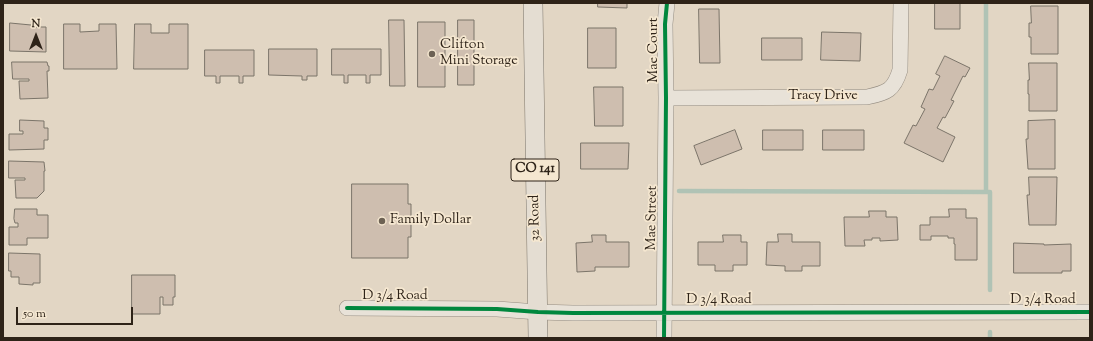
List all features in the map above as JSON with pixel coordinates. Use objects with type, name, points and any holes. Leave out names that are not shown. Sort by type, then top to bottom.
[{"type":"main road","name":"32 Road","points":[[533,3],[538,338]]},
{"type":"street","name":"Mae Court","points":[[666,98],[665,24],[667,3]]},
{"type":"street","name":"Tracy Drive","points":[[666,98],[867,97],[880,95],[891,89],[897,80],[900,70],[901,3]]},
{"type":"street","name":"Mae Street","points":[[664,338],[663,312],[666,98]]},
{"type":"street","name":"D 3/4 Road","points":[[347,308],[497,309],[538,312],[1090,312]]},
{"type":"building","points":[[598,3],[627,3],[627,8],[598,7]]},
{"type":"building","points":[[935,3],[960,3],[960,29],[935,29]]},
{"type":"building","points":[[1031,6],[1058,6],[1058,54],[1031,54],[1029,23],[1031,23]]},
{"type":"building","points":[[699,9],[719,9],[720,63],[700,63]]},
{"type":"building","name":"Clifton Mini Storage","points":[[389,20],[404,20],[405,86],[390,86]]},
{"type":"building","name":"Clifton Mini Storage","points":[[458,20],[474,20],[474,85],[458,85]]},
{"type":"building","name":"Clifton Mini Storage","points":[[418,22],[445,22],[445,87],[418,87]]},
{"type":"building","points":[[10,23],[31,25],[31,27],[46,27],[46,52],[10,51]]},
{"type":"building","points":[[64,24],[80,24],[80,32],[99,31],[99,24],[116,24],[117,69],[64,69]]},
{"type":"building","points":[[135,24],[151,24],[151,33],[169,33],[169,24],[188,24],[188,69],[134,69]]},
{"type":"building","points":[[588,28],[616,28],[616,68],[588,68]]},
{"type":"building","points":[[822,32],[861,33],[860,61],[821,60]]},
{"type":"building","points":[[762,38],[802,38],[802,60],[762,60]]},
{"type":"building","points":[[269,49],[317,49],[317,76],[307,76],[307,80],[302,80],[302,76],[269,75]]},
{"type":"building","points":[[332,49],[381,49],[381,75],[370,75],[370,83],[366,83],[366,75],[348,75],[348,83],[344,83],[344,75],[332,75]]},
{"type":"building","points":[[205,50],[254,50],[254,76],[243,76],[243,83],[239,83],[239,76],[220,76],[220,83],[216,83],[216,76],[205,76]]},
{"type":"building","points":[[945,56],[970,68],[965,77],[963,76],[951,100],[954,101],[945,118],[943,117],[937,128],[955,137],[943,162],[904,143],[913,125],[916,126],[925,109],[921,107],[929,89],[933,90],[940,76],[936,74]]},
{"type":"building","points":[[12,62],[47,62],[49,66],[49,71],[47,71],[48,98],[20,99],[19,81],[29,81],[29,79],[13,79]]},
{"type":"building","points":[[1029,63],[1057,63],[1057,111],[1029,111]]},
{"type":"building","points":[[594,87],[623,87],[623,126],[595,126]]},
{"type":"building","points":[[20,120],[44,121],[44,128],[48,128],[48,140],[44,140],[44,149],[9,150],[9,134],[23,134],[23,131],[20,131]]},
{"type":"building","points":[[1055,120],[1055,169],[1028,169],[1026,139],[1028,139],[1028,121]]},
{"type":"building","points":[[735,130],[742,149],[701,165],[694,146]]},
{"type":"building","points":[[763,130],[803,130],[803,150],[763,150]]},
{"type":"building","points":[[823,130],[864,130],[864,150],[823,150]]},
{"type":"building","points":[[581,143],[629,143],[628,169],[581,169]]},
{"type":"building","points":[[9,161],[44,162],[44,191],[37,198],[16,198],[15,180],[25,180],[25,178],[9,178]]},
{"type":"building","points":[[1029,177],[1057,177],[1056,225],[1029,225],[1027,195],[1029,195]]},
{"type":"building","name":"Family Dollar","points":[[352,184],[408,184],[408,204],[411,204],[411,237],[408,237],[408,258],[352,258]]},
{"type":"building","points":[[15,209],[37,209],[37,215],[48,215],[48,238],[27,238],[27,245],[9,245],[9,227],[18,227],[18,223],[15,223],[14,219]]},
{"type":"building","points":[[949,209],[966,209],[966,218],[977,218],[977,260],[955,260],[954,238],[948,238],[948,236],[931,236],[931,240],[920,240],[920,225],[930,225],[930,217],[949,217]]},
{"type":"building","points":[[869,211],[886,211],[886,217],[897,217],[898,240],[880,241],[880,238],[872,238],[872,240],[864,240],[865,246],[845,246],[844,217],[869,217]]},
{"type":"building","points":[[778,234],[792,234],[792,242],[820,242],[820,266],[802,266],[802,271],[785,271],[785,266],[766,265],[767,242],[778,242]]},
{"type":"building","points":[[592,235],[606,235],[606,242],[629,242],[629,267],[595,267],[595,271],[577,272],[576,243],[592,242]]},
{"type":"building","points":[[723,235],[741,235],[741,242],[747,242],[747,265],[733,265],[733,271],[715,271],[715,265],[698,265],[698,242],[723,242]]},
{"type":"building","points":[[1014,243],[1044,245],[1071,244],[1071,271],[1062,271],[1062,273],[1014,273]]},
{"type":"building","points":[[9,253],[40,254],[40,283],[33,283],[33,285],[19,284],[19,277],[11,277],[11,271],[9,271]]},
{"type":"building","points":[[132,275],[175,275],[175,297],[173,297],[173,305],[163,305],[163,297],[160,297],[160,314],[132,314]]},
{"type":"waterway","points":[[986,3],[986,192]]},
{"type":"waterway","points":[[679,191],[990,192],[990,290]]},
{"type":"waterway","points":[[990,332],[990,338]]},
{"type":"cycle path","points":[[664,338],[666,98],[665,24],[667,3]]},
{"type":"cycle path","points":[[347,308],[497,309],[573,313],[1090,312]]},
{"type":"place","name":"Clifton Mini Storage","points":[[432,54]]},
{"type":"place","name":"Family Dollar","points":[[382,221]]}]
